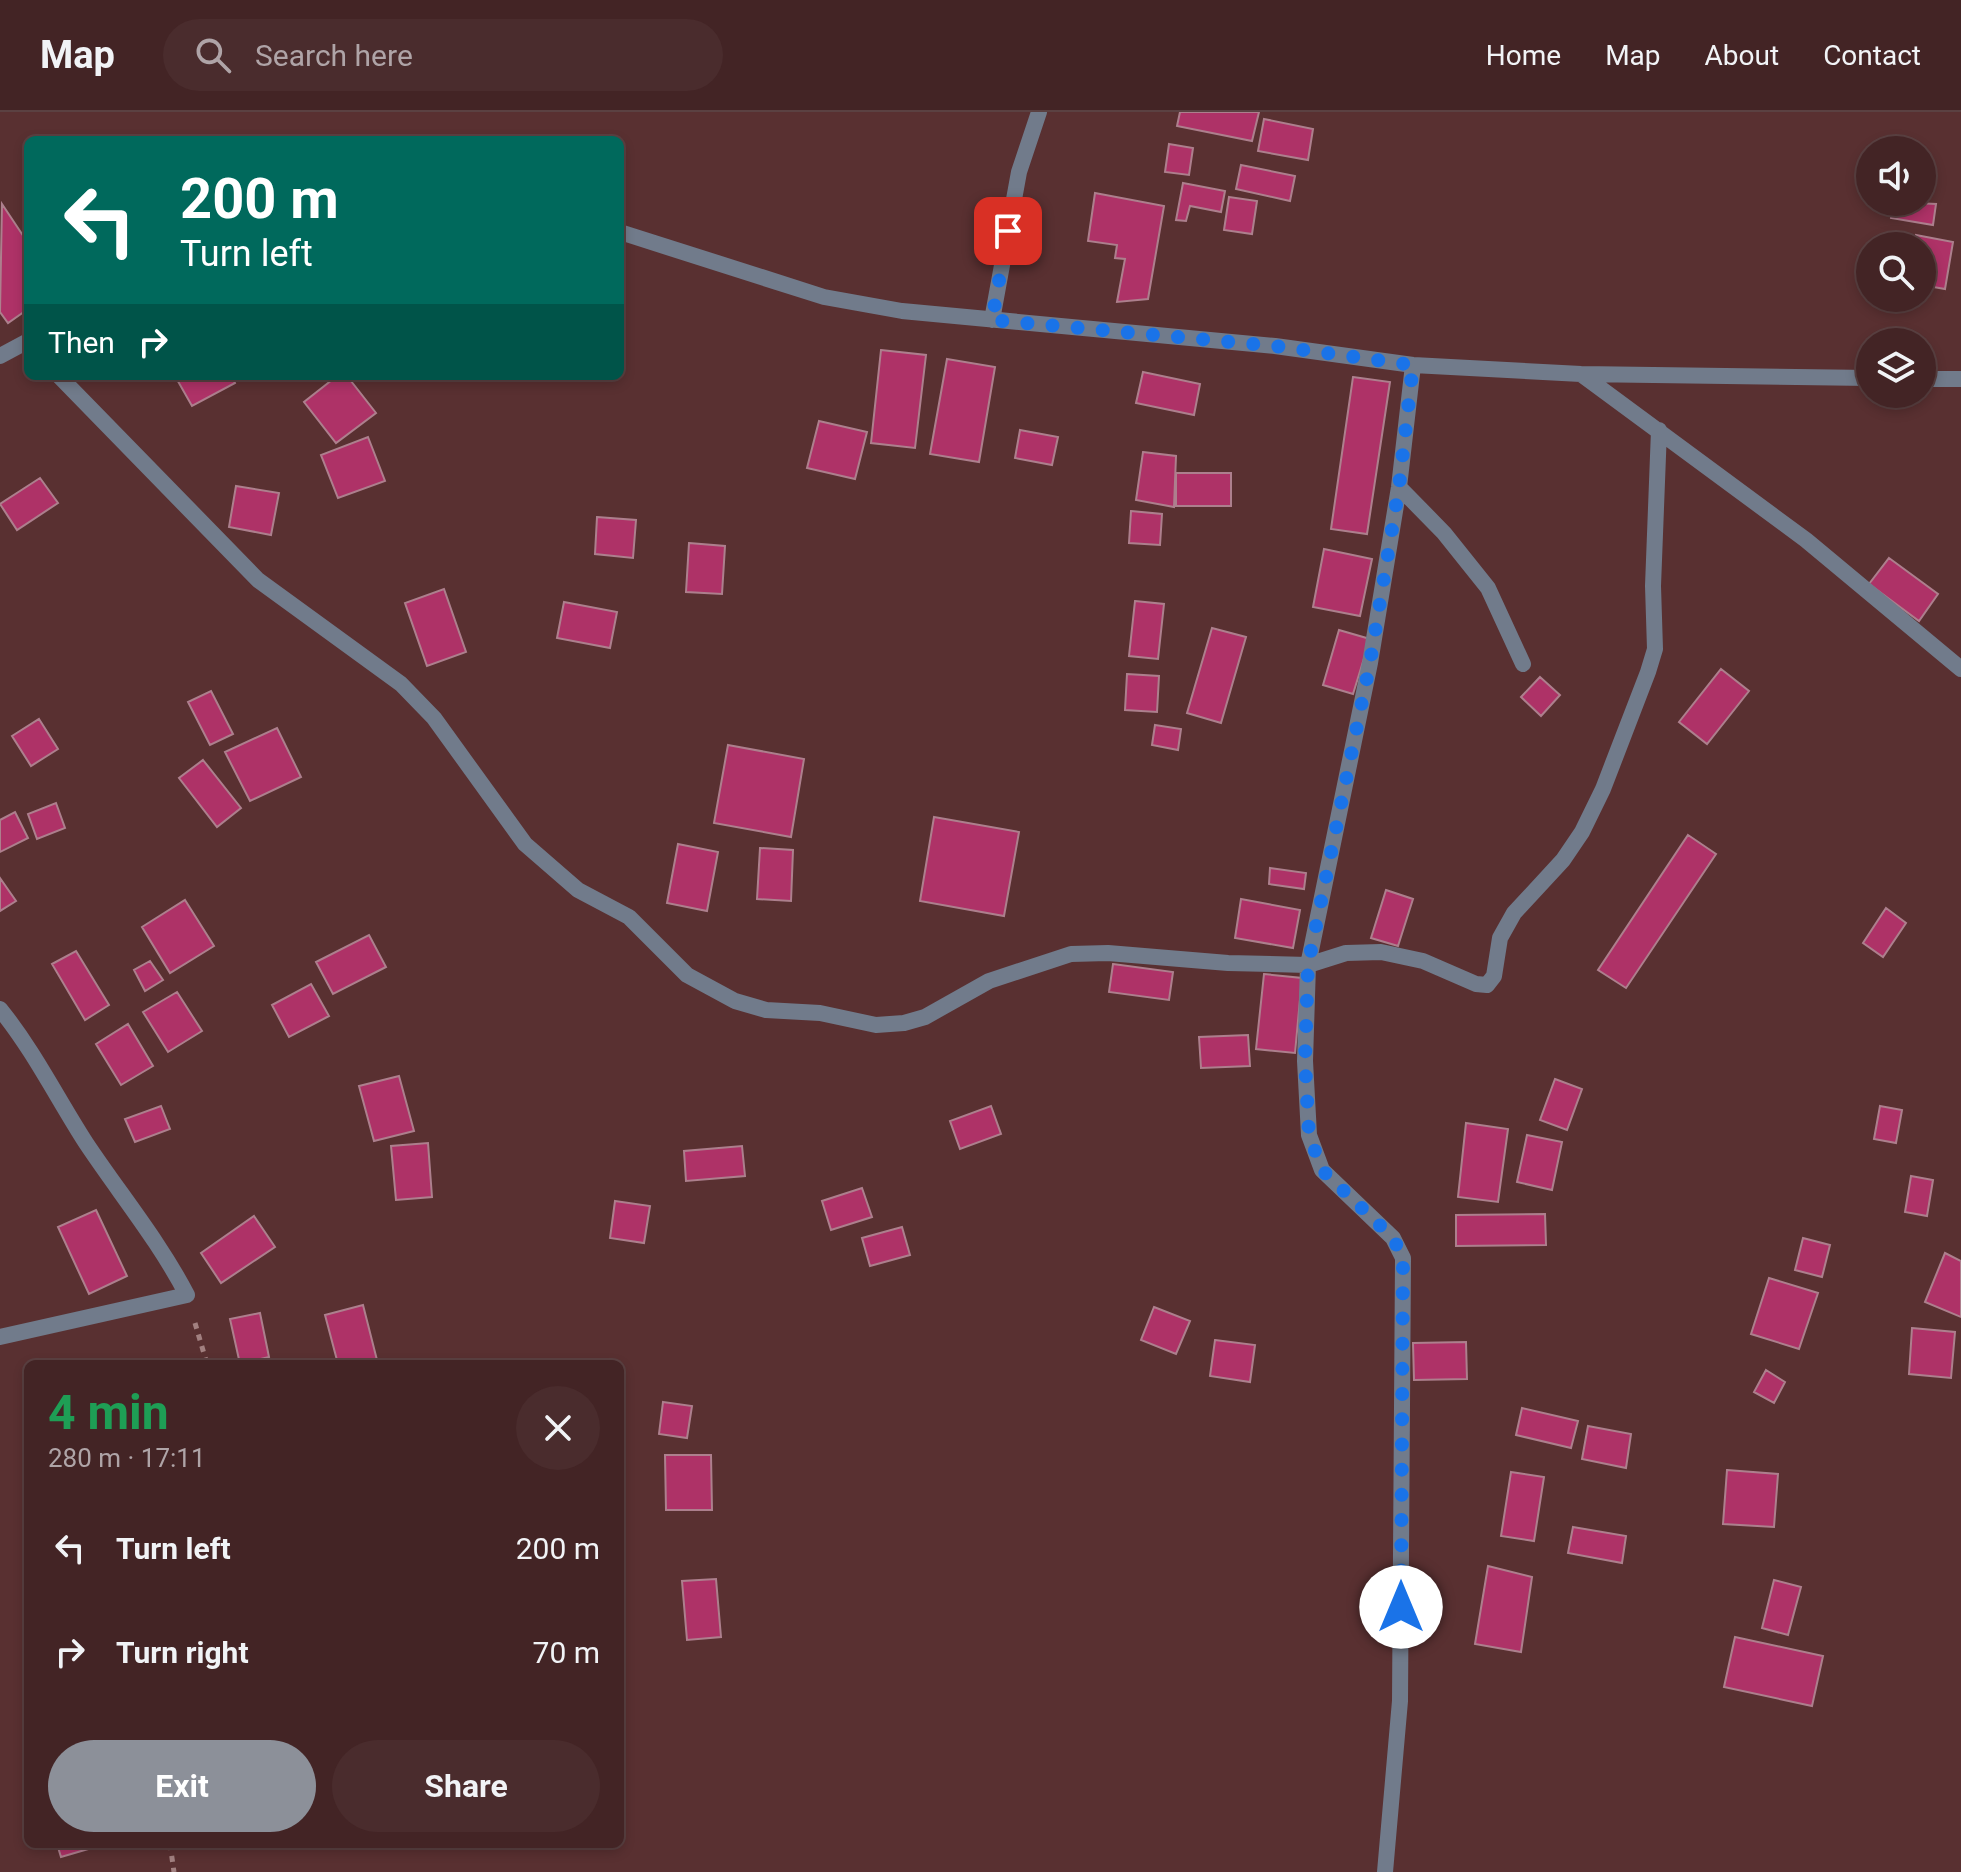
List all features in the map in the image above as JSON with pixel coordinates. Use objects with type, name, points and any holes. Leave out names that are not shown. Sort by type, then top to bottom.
[{"type":"street","points":[[992,320],[1019,172],[1039,112]]},
{"type":"street","points":[[624,233],[824,297],[902,311],[1275,346],[1413,365],[1581,374],[1856,378]]},
{"type":"street","points":[[0,356],[24,343]]},
{"type":"street","points":[[1385,1872],[1400,1701],[1403,1258],[1393,1238],[1322,1170],[1309,1135],[1305,1061],[1308,965],[1370,663],[1399,487],[1413,365]]},
{"type":"street","points":[[1581,374],[1806,540],[1961,669]]},
{"type":"street","points":[[1936,379],[1961,379]]},
{"type":"street","points":[[63,380],[258,580],[401,684],[434,718],[525,844],[578,890],[629,917],[687,975],[735,1001],[766,1010],[820,1013],[876,1025],[904,1023],[925,1017],[989,981],[1071,954],[1155,955],[1228,963],[1308,965],[1346,953],[1381,952],[1423,961],[1476,984],[1487,985],[1494,976],[1500,938],[1514,913],[1563,860],[1582,832],[1603,789],[1648,672],[1655,649],[1653,586],[1659,430]]},
{"type":"street","points":[[1399,487],[1444,533],[1488,588],[1523,664]]},
{"type":"street","points":[[0,1009],[24,1039],[85,1140],[166,1255],[187,1295],[0,1337]]},
{"type":"path","points":[[187,1295],[206,1360]]},
{"type":"path","points":[[171,1848],[174,1872]]},
{"type":"building","points":[[1180,112],[1259,112],[1252,141],[1177,126]]},
{"type":"building","points":[[1264,119],[1313,129],[1308,160],[1258,151]]},
{"type":"building","points":[[1169,144],[1193,148],[1189,175],[1165,172]]},
{"type":"building","points":[[1241,165],[1295,176],[1290,201],[1236,189]]},
{"type":"building","points":[[1183,183],[1225,191],[1221,212],[1190,206],[1186,221],[1176,220]]},
{"type":"building","points":[[1095,193],[1164,206],[1148,299],[1117,302],[1125,259],[1115,258],[1117,245],[1088,241]]},
{"type":"building","points":[[1229,197],[1257,201],[1252,234],[1224,230]]},
{"type":"building","points":[[2,204],[24,237],[24,312],[8,323],[0,312]]},
{"type":"building","points":[[1891,216],[1934,216],[1933,225]]},
{"type":"building","points":[[1936,239],[1953,242],[1945,289],[1936,287]]},
{"type":"building","points":[[881,350],[926,355],[915,448],[871,443]]},
{"type":"building","points":[[947,359],[995,367],[979,462],[930,454]]},
{"type":"building","points":[[1143,372],[1200,384],[1194,415],[1136,403]]},
{"type":"building","points":[[1353,377],[1390,382],[1367,534],[1331,529]]},
{"type":"building","points":[[177,380],[234,380],[235,383],[192,406]]},
{"type":"building","points":[[332,380],[350,380],[376,413],[336,443],[304,402]]},
{"type":"building","points":[[819,421],[867,432],[855,479],[807,468]]},
{"type":"building","points":[[1020,430],[1058,437],[1052,465],[1015,458]]},
{"type":"building","points":[[368,437],[385,481],[338,498],[321,455]]},
{"type":"building","points":[[1143,452],[1176,456],[1174,507],[1136,500]]},
{"type":"building","points":[[1176,473],[1231,473],[1231,506],[1176,506]]},
{"type":"building","points":[[40,478],[58,503],[17,530],[0,504]]},
{"type":"building","points":[[236,486],[279,493],[271,535],[229,527]]},
{"type":"building","points":[[1131,511],[1162,514],[1160,545],[1129,543]]},
{"type":"building","points":[[597,517],[636,520],[633,558],[595,554]]},
{"type":"building","points":[[689,543],[725,546],[722,594],[686,592]]},
{"type":"building","points":[[1324,549],[1372,559],[1360,616],[1313,607]]},
{"type":"building","points":[[1889,558],[1938,594],[1919,621],[1869,584]]},
{"type":"building","points":[[444,589],[466,652],[427,666],[405,603]]},
{"type":"building","points":[[1135,601],[1164,604],[1158,659],[1129,656]]},
{"type":"building","points":[[564,602],[617,612],[610,648],[557,638]]},
{"type":"building","points":[[1212,628],[1246,637],[1221,723],[1187,713]]},
{"type":"building","points":[[1339,630],[1370,639],[1353,694],[1323,685]]},
{"type":"building","points":[[1721,669],[1749,691],[1707,744],[1679,722]]},
{"type":"building","points":[[1127,674],[1159,676],[1157,712],[1125,710]]},
{"type":"building","points":[[1540,677],[1560,695],[1541,716],[1521,697]]},
{"type":"building","points":[[211,691],[233,734],[210,745],[188,702]]},
{"type":"building","points":[[39,719],[58,749],[31,766],[12,736]]},
{"type":"building","points":[[1155,725],[1181,729],[1178,750],[1152,745]]},
{"type":"building","points":[[277,728],[301,777],[250,801],[225,752]]},
{"type":"building","points":[[728,745],[804,759],[791,837],[714,823]]},
{"type":"building","points":[[203,760],[241,808],[217,827],[179,778]]},
{"type":"building","points":[[56,803],[65,828],[37,839],[28,814]]},
{"type":"building","points":[[15,812],[28,838],[0,852],[0,820]]},
{"type":"building","points":[[934,817],[1019,832],[1004,916],[920,901]]},
{"type":"building","points":[[1688,835],[1716,854],[1626,988],[1598,970]]},
{"type":"building","points":[[678,844],[718,852],[707,911],[667,903]]},
{"type":"building","points":[[760,848],[793,850],[791,901],[757,899]]},
{"type":"building","points":[[1270,868],[1306,873],[1304,889],[1269,884]]},
{"type":"building","points":[[0,878],[16,901],[0,911]]},
{"type":"building","points":[[1386,890],[1413,899],[1398,946],[1371,938]]},
{"type":"building","points":[[1241,899],[1300,910],[1293,948],[1235,938]]},
{"type":"building","points":[[185,900],[214,946],[170,973],[142,927]]},
{"type":"building","points":[[1886,908],[1906,923],[1883,957],[1863,943]]},
{"type":"building","points":[[369,935],[386,967],[333,994],[316,962]]},
{"type":"building","points":[[76,951],[109,1005],[85,1020],[52,964]]},
{"type":"building","points":[[150,961],[163,980],[145,991],[134,970]]},
{"type":"building","points":[[1113,964],[1173,972],[1169,1000],[1109,992]]},
{"type":"building","points":[[1264,974],[1302,978],[1295,1053],[1256,1049]]},
{"type":"building","points":[[311,984],[329,1016],[289,1037],[272,1005]]},
{"type":"building","points":[[177,992],[202,1031],[168,1052],[143,1012]]},
{"type":"building","points":[[128,1024],[153,1066],[121,1085],[96,1044]]},
{"type":"building","points":[[1248,1035],[1250,1066],[1201,1068],[1199,1037]]},
{"type":"building","points":[[399,1076],[414,1131],[374,1141],[359,1086]]},
{"type":"building","points":[[1555,1079],[1582,1089],[1567,1130],[1540,1120]]},
{"type":"building","points":[[161,1106],[170,1129],[135,1142],[125,1119]]},
{"type":"building","points":[[991,1106],[1001,1134],[960,1149],[950,1121]]},
{"type":"building","points":[[1880,1106],[1902,1110],[1896,1143],[1874,1139]]},
{"type":"building","points":[[1466,1123],[1508,1129],[1498,1202],[1458,1197]]},
{"type":"building","points":[[1527,1135],[1562,1142],[1552,1190],[1517,1182]]},
{"type":"building","points":[[428,1143],[432,1197],[396,1200],[391,1146]]},
{"type":"building","points":[[742,1146],[745,1176],[686,1181],[684,1151]]},
{"type":"building","points":[[1911,1176],[1933,1180],[1927,1216],[1905,1212]]},
{"type":"building","points":[[862,1188],[872,1217],[831,1230],[822,1201]]},
{"type":"building","points":[[615,1201],[650,1206],[644,1243],[610,1238]]},
{"type":"building","points":[[96,1210],[127,1276],[89,1294],[58,1227]]},
{"type":"building","points":[[1545,1214],[1546,1245],[1456,1246],[1456,1215]]},
{"type":"building","points":[[254,1216],[275,1247],[221,1283],[201,1253]]},
{"type":"building","points":[[902,1227],[910,1255],[870,1266],[862,1238]]},
{"type":"building","points":[[1803,1238],[1830,1245],[1822,1277],[1795,1270]]},
{"type":"building","points":[[1945,1253],[1961,1261],[1961,1317],[1925,1302]]},
{"type":"building","points":[[1769,1278],[1818,1293],[1799,1349],[1751,1334]]},
{"type":"building","points":[[363,1305],[377,1360],[337,1360],[325,1315]]},
{"type":"building","points":[[1154,1307],[1190,1321],[1176,1354],[1141,1340]]},
{"type":"building","points":[[260,1313],[269,1357],[239,1360],[230,1319]]},
{"type":"building","points":[[1912,1328],[1955,1332],[1951,1378],[1909,1374]]},
{"type":"building","points":[[1215,1340],[1255,1345],[1250,1382],[1210,1376]]},
{"type":"building","points":[[1466,1342],[1467,1379],[1414,1380],[1413,1343]]},
{"type":"building","points":[[1766,1370],[1785,1382],[1774,1403],[1754,1392]]},
{"type":"building","points":[[663,1402],[692,1406],[687,1438],[659,1434]]},
{"type":"building","points":[[1522,1408],[1578,1421],[1571,1448],[1516,1435]]},
{"type":"building","points":[[1588,1426],[1631,1434],[1626,1468],[1582,1459]]},
{"type":"building","points":[[665,1455],[711,1455],[712,1510],[666,1510]]},
{"type":"building","points":[[1727,1470],[1778,1474],[1774,1527],[1723,1524]]},
{"type":"building","points":[[1511,1472],[1544,1477],[1534,1541],[1501,1536]]},
{"type":"building","points":[[1573,1527],[1626,1536],[1622,1563],[1568,1553]]},
{"type":"building","points":[[1488,1566],[1532,1577],[1521,1652],[1475,1644]]},
{"type":"building","points":[[716,1579],[721,1637],[687,1640],[682,1581]]},
{"type":"building","points":[[1774,1580],[1801,1587],[1788,1635],[1762,1628]]},
{"type":"building","points":[[1735,1637],[1823,1656],[1812,1706],[1724,1687]]},
{"type":"building","points":[[58,1848],[92,1848],[61,1857]]},
{"type":"route","points":[[1008,231],[992,320],[1275,346],[1413,365],[1399,487],[1370,663],[1308,965],[1305,1061],[1309,1135],[1322,1170],[1393,1238],[1403,1258],[1401,1607]]}]
